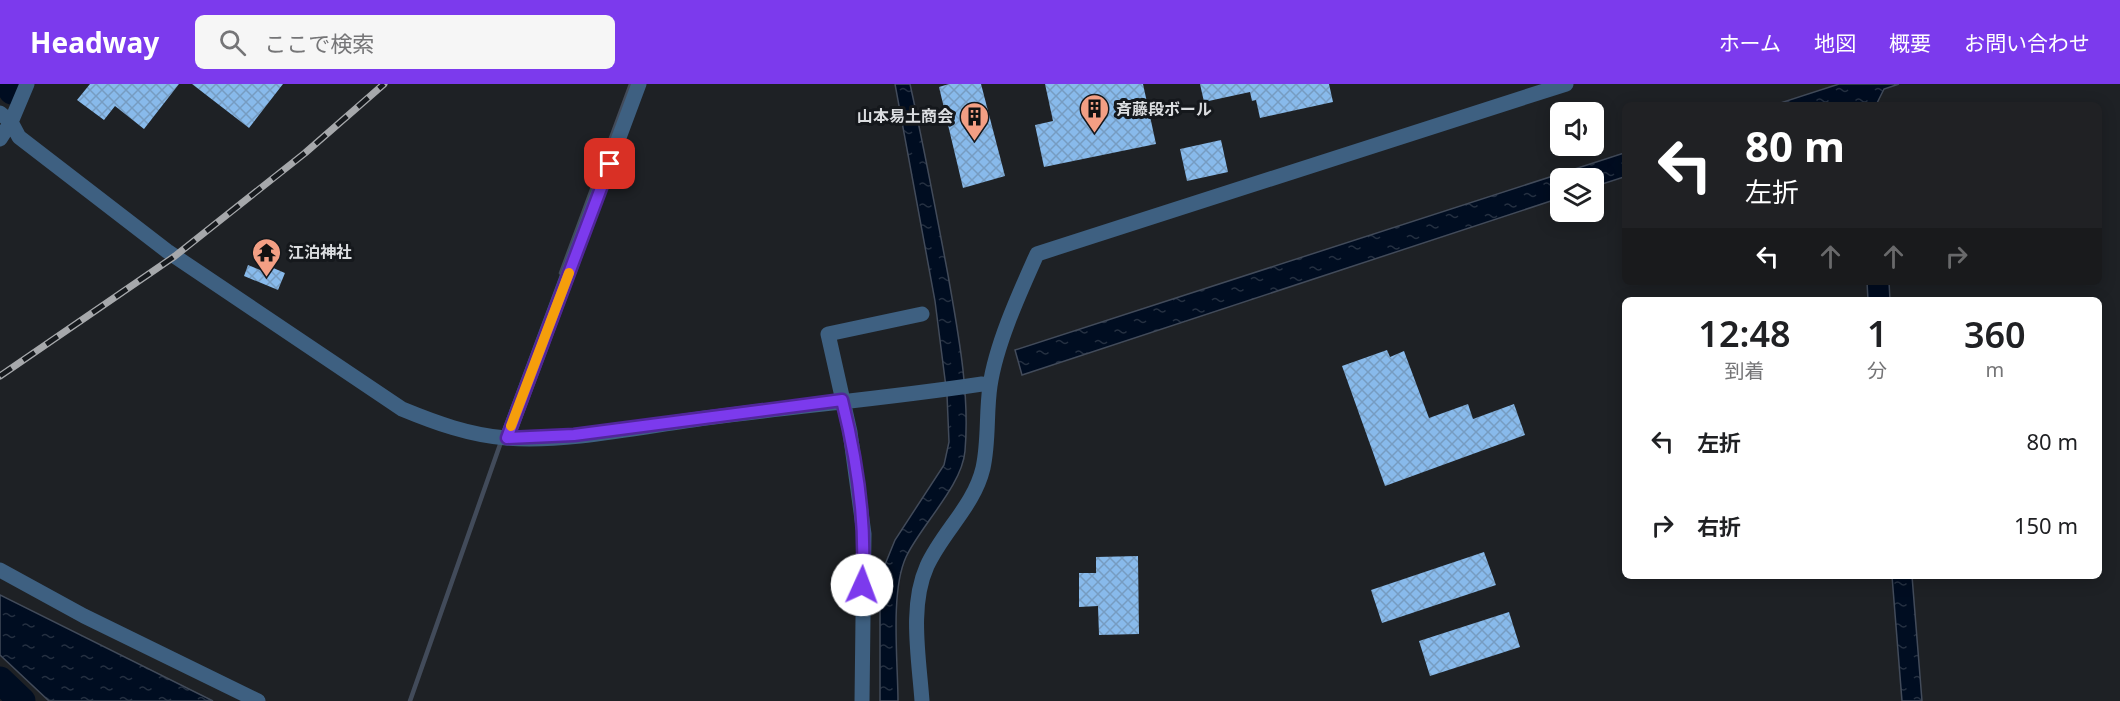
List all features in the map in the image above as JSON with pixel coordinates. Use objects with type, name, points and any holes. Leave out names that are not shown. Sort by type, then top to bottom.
[{"type":"street","points":[[0,139],[6,117],[27,84]]},
{"type":"street","points":[[507,438],[639,84]]},
{"type":"street","points":[[922,701],[917,620],[920,586],[943,539],[971,500],[983,468],[989,428],[990,386],[1002,344],[1037,254],[1566,84]]},
{"type":"street","points":[[6,117],[19,137],[167,251],[402,409],[436,423],[477,434],[507,438],[574,435],[842,400],[969,386],[990,386]]},
{"type":"street","points":[[862,701],[864,534],[850,432],[828,334],[922,314]]},
{"type":"street","points":[[0,570],[84,616],[258,701]]},
{"type":"water","points":[[895,84],[910,84],[920,131],[959,340],[966,429],[965,451],[957,478],[913,545],[901,572],[896,608],[898,701],[880,701],[880,577],[895,540],[944,465],[949,442],[947,395],[935,301]]},
{"type":"water","points":[[1839,84],[1899,84],[1884,89],[1878,102],[1783,102]]},
{"type":"water","points":[[1622,154],[1622,178],[1604,183],[1604,168],[1578,168]]},
{"type":"water","points":[[1550,177],[1550,201],[1022,375],[1015,350]]},
{"type":"water","points":[[1867,285],[1889,285],[1890,297],[1868,297]]},
{"type":"water","points":[[1892,579],[1912,579],[1922,701],[1902,701]]},
{"type":"water","points":[[0,595],[213,701],[49,701],[0,655]]},
{"type":"building","points":[[90,84],[179,84],[144,129],[115,106],[104,120],[77,100]]},
{"type":"building","points":[[192,84],[283,84],[249,128]]},
{"type":"building","name":"山本易土商会","points":[[949,84],[981,84],[1005,176],[963,188],[939,87]]},
{"type":"building","name":"斉藤段ボール","points":[[1045,84],[1143,84],[1156,144],[1044,167],[1035,125],[1053,121]]},
{"type":"building","points":[[1200,84],[1329,84],[1333,102],[1260,118],[1256,100],[1252,101],[1250,92],[1204,102]]},
{"type":"building","points":[[1221,140],[1228,172],[1187,181],[1180,149]]},
{"type":"building","points":[[248,265],[268,273],[271,267],[285,273],[278,290],[244,276]]},
{"type":"building","points":[[1387,350],[1390,357],[1404,351],[1429,418],[1468,404],[1473,419],[1514,404],[1525,435],[1385,486],[1342,366]]},
{"type":"building","points":[[1484,552],[1496,585],[1382,623],[1371,590]]},
{"type":"building","points":[[1138,556],[1139,634],[1099,635],[1098,606],[1079,607],[1079,573],[1096,573],[1096,557]]},
{"type":"building","points":[[1509,612],[1520,647],[1430,676],[1419,641]]},
{"type":"waterway","points":[[12,91],[14,84]]},
{"type":"waterway","points":[[561,273],[631,84]]},
{"type":"waterway","points":[[410,701],[502,439]]},
{"type":"waterway","points":[[0,680],[22,701]]},
{"type":"railway","points":[[0,376],[175,256],[305,153],[384,84]]},
{"type":"slow traffic","points":[[511,426],[569,273]]},
{"type":"place","name":"斉藤段ボール","points":[[1095,134]]},
{"type":"place","name":"山本易土商会","points":[[974,142]]},
{"type":"place","name":"江泊神社","points":[[267,278]]},
{"type":"route","points":[[610,164],[507,438],[574,435],[842,400],[850,432],[864,534],[862,585]]}]
